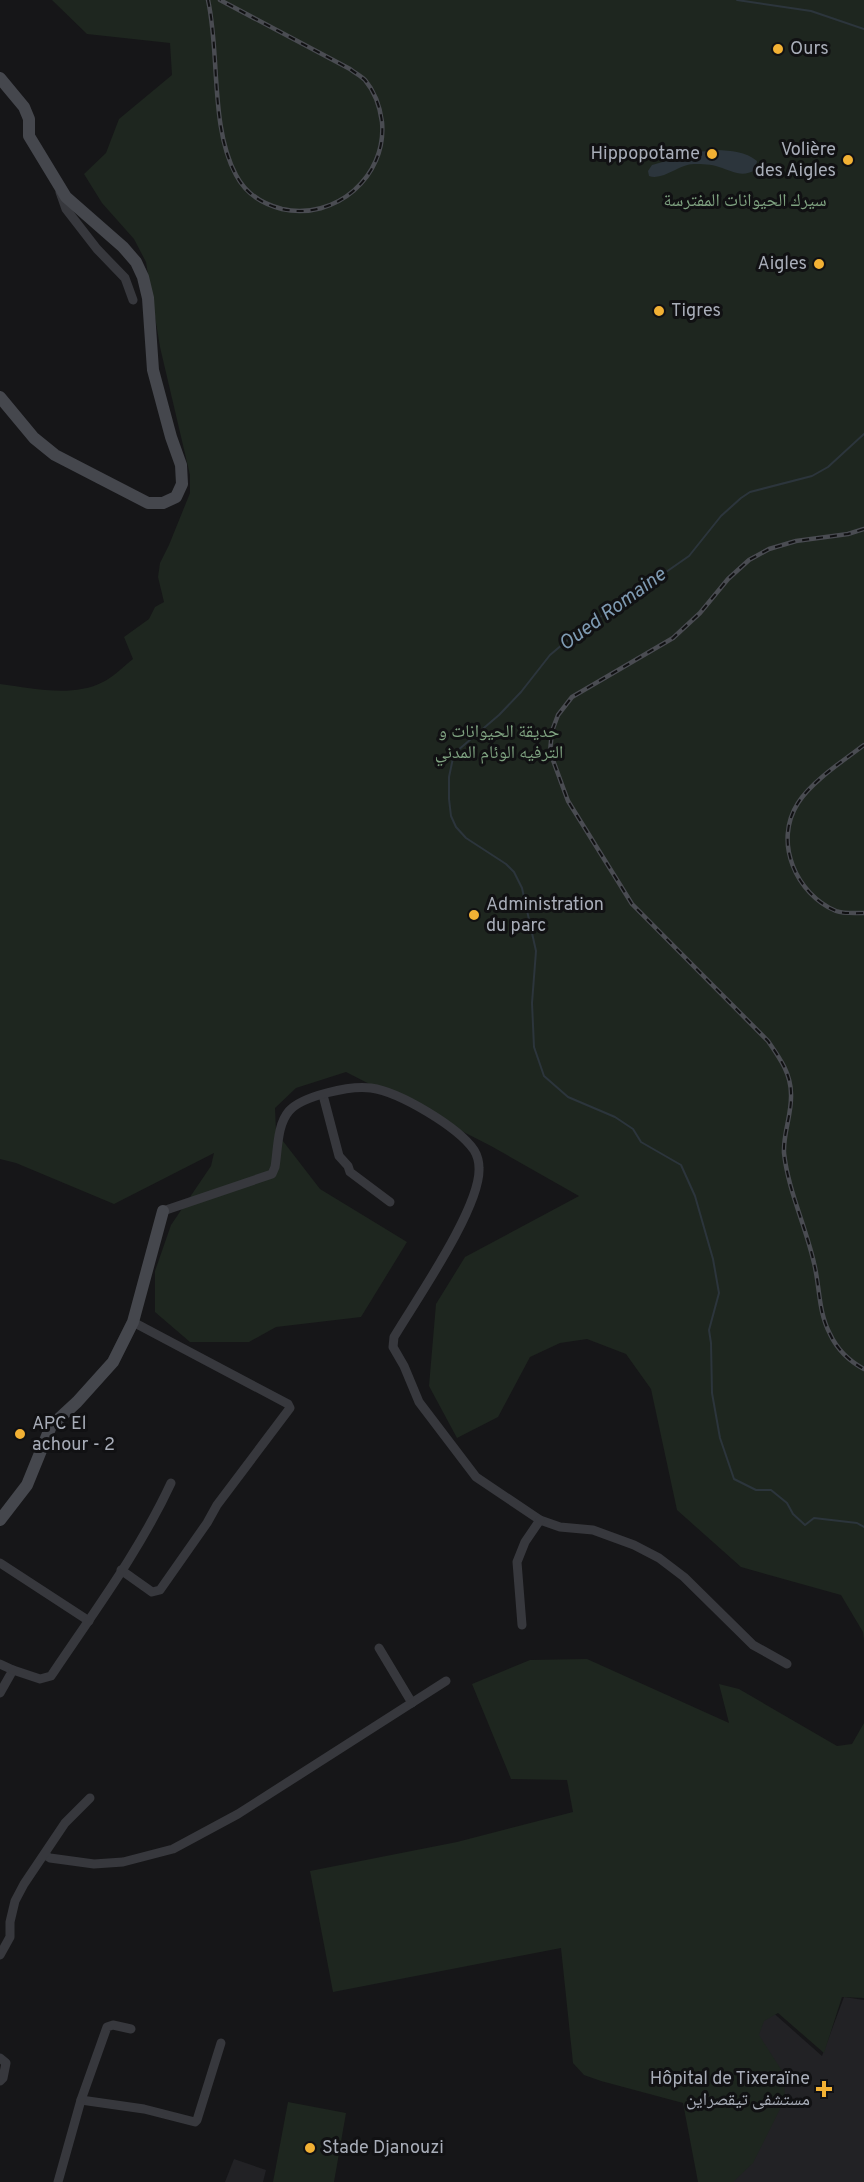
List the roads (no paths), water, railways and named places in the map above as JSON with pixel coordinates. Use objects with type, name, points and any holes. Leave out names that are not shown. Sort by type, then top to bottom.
[{"type":"street","points":[[0,78],[24,107],[29,119],[29,136],[66,197],[123,247],[136,262],[143,277],[148,298],[153,370],[181,465],[182,484],[176,496],[164,503],[148,503],[55,455],[34,438],[0,397]]},
{"type":"street","points":[[59,187],[62,202],[97,249],[125,278],[133,300]]},
{"type":"street","points":[[0,1520],[27,1485],[51,1426],[77,1402],[112,1362],[133,1322],[163,1210],[272,1174],[283,1120],[290,1109],[322,1095],[352,1087],[372,1088],[413,1103],[463,1137],[476,1153],[479,1169],[475,1195],[462,1224],[394,1337],[393,1347],[404,1365],[420,1402],[471,1472],[540,1520],[560,1527],[593,1530],[634,1545],[659,1558],[684,1577],[753,1645],[787,1664]]},
{"type":"street","points":[[322,1095],[339,1156],[350,1172],[390,1202]]},
{"type":"street","points":[[121,1570],[152,1592],[160,1590],[217,1505],[290,1408],[288,1404],[133,1322]]},
{"type":"street","points":[[0,1664],[40,1679],[51,1676],[154,1518],[171,1483]]},
{"type":"street","points":[[522,1625],[518,1562],[525,1542],[540,1520]]},
{"type":"street","points":[[0,1563],[89,1621]]},
{"type":"street","points":[[379,1648],[412,1703]]},
{"type":"street","points":[[0,1693],[13,1670]]},
{"type":"street","points":[[45,1855],[50,1858],[94,1864],[123,1862],[173,1849],[238,1814],[446,1681]]},
{"type":"street","points":[[0,1955],[10,1937],[10,1922],[15,1901],[24,1884],[64,1823],[90,1798]]},
{"type":"street","points":[[58,2182],[81,2100],[107,2027],[113,2025],[131,2029]]},
{"type":"street","points":[[81,2100],[144,2109],[195,2122],[221,2043]]},
{"type":"street","points":[[0,2058],[6,2063],[0,2082]]},
{"type":"waterway","points":[[737,0],[811,11],[864,29]]},
{"type":"waterway","name":"Oued Romaine","points":[[864,434],[828,467],[812,476],[750,492],[741,498],[721,516],[689,556],[582,628],[550,655],[521,692],[499,715],[457,751],[449,777],[451,816],[456,827],[466,838],[506,864],[514,872],[522,888],[536,951],[532,1003],[534,1047],[544,1076],[568,1097],[615,1117],[633,1129],[641,1142],[681,1165],[695,1196],[713,1259],[719,1293],[709,1330],[712,1393],[720,1438],[734,1479],[756,1490],[771,1490],[787,1503],[793,1514],[805,1525],[814,1518],[857,1523],[864,1527]]},
{"type":"railway","points":[[208,0],[212,21],[222,135],[228,156],[240,182],[255,197],[268,204],[282,209],[302,211],[321,208],[354,191],[367,177],[376,160],[381,142],[382,122],[378,105],[365,80],[350,69],[220,0]]},
{"type":"railway","points":[[864,529],[848,534],[796,541],[769,549],[749,560],[728,579],[700,613],[673,638],[572,697],[558,715],[552,731],[550,752],[568,801],[632,904],[768,1041],[784,1066],[791,1094],[784,1146],[786,1167],[814,1263],[823,1317],[840,1350],[864,1369]]},
{"type":"railway","points":[[864,745],[828,772],[804,795],[791,818],[788,834],[788,850],[793,865],[800,880],[810,892],[822,903],[836,911],[864,913]]},
{"type":"place","name":"Ours","points":[[778,49]]},
{"type":"place","name":"Hippopotame","points":[[712,154]]},
{"type":"place","name":"Volière des Aigles","points":[[848,160]]},
{"type":"place","name":"Aigles","points":[[819,264]]},
{"type":"place","name":"Tigres","points":[[659,311]]},
{"type":"place","name":"Administration du parc","points":[[474,915]]},
{"type":"place","name":"APC El achour - 2","points":[[20,1434]]},
{"type":"place","name":"Hôpital de Tixeraïne مستشفى تيقصراين","points":[[824,2089]]},
{"type":"place","name":"Stade Djanouzi","points":[[310,2148]]},
{"type":"park label","name":"سيرك الحيوانات المفترسة","points":[[745,201]]},
{"type":"park label","name":"حديقة الحيوانات و الترفيه الوئام المدني","points":[[499,742]]}]
